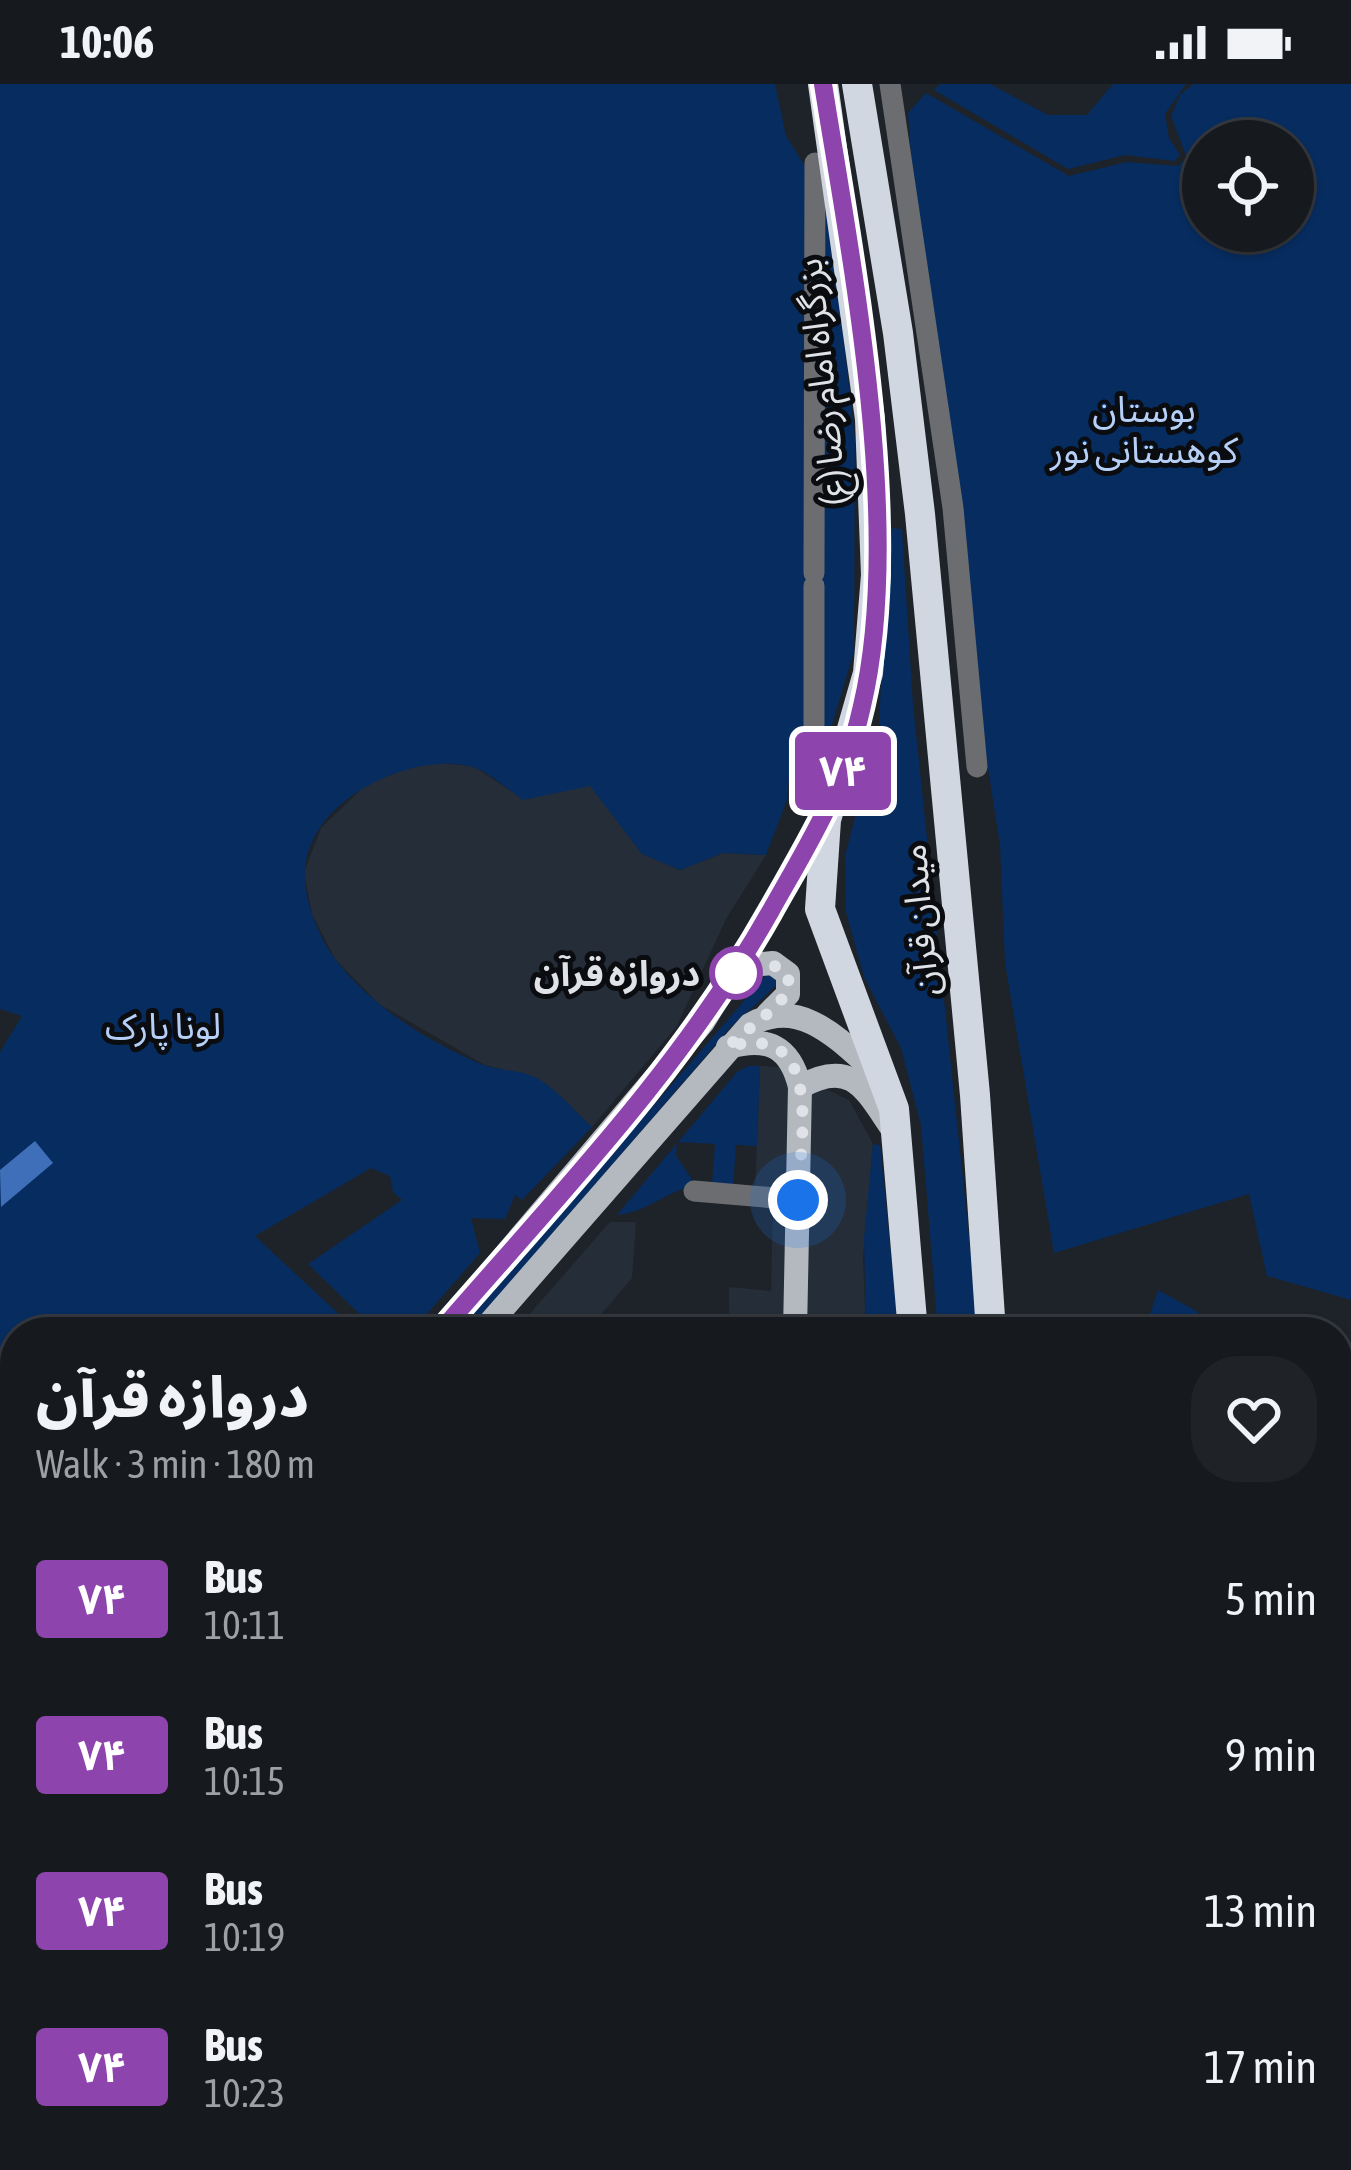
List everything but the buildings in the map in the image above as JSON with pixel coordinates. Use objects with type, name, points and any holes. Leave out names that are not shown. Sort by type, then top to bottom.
[{"type":"highway","name":"بزرگراه امام رضا (ع)","points":[[824,84],[870,419],[876,575],[868,673]]},
{"type":"highway","name":"میدان قرآن","points":[[857,84],[898,333],[920,514],[993,1317]]},
{"type":"highway","name":"میدان قرآن","points":[[868,673],[826,820],[822,924],[883,1079],[900,1140],[912,1317]]},
{"type":"main road","points":[[453,1317],[625,1120],[741,966],[826,820]]},
{"type":"main road","points":[[505,1317],[727,1047],[788,994],[788,974],[773,963],[741,966]]},
{"type":"main road","points":[[768,1014],[792,1013],[814,1023],[883,1079]]},
{"type":"main road","points":[[727,1047],[748,1041],[776,1045],[795,1064],[800,1087],[795,1317]]},
{"type":"main road","points":[[800,1087],[827,1073],[852,1078],[900,1140]]},
{"type":"street","points":[[890,84],[953,508],[977,767]]},
{"type":"street","points":[[814,728],[815,163]]},
{"type":"street","points":[[694,1191],[798,1200]]},
{"type":"shaded area","points":[[423,762],[473,766],[523,799],[590,785],[642,854],[680,870],[723,853],[766,855],[726,919],[677,1026],[592,1127],[537,1078],[485,1065],[379,1004],[335,959],[312,914],[304,872],[321,828],[372,779]]},
{"type":"shaded area","points":[[760,1066],[779,1067],[849,1100],[873,1144],[863,1258],[865,1317],[729,1317],[729,1287],[771,1291],[773,1205],[755,1191]]},
{"type":"shaded area","points":[[35,1141],[53,1163],[1,1207],[0,1170]]},
{"type":"shaded area","points":[[610,1222],[636,1222],[632,1278],[599,1317],[527,1317]]},
{"type":"green space","name":"لونا پارک","points":[[0,84],[775,84],[786,136],[829,204],[855,441],[854,651],[830,731],[793,735],[787,800],[766,855],[723,853],[680,870],[642,854],[590,786],[523,800],[476,768],[444,764],[390,775],[363,788],[321,826],[309,849],[305,875],[314,920],[336,960],[366,993],[443,1046],[484,1065],[537,1078],[592,1127],[522,1200],[515,1195],[505,1219],[471,1218],[480,1253],[424,1317],[363,1317],[308,1264],[402,1200],[393,1192],[390,1176],[371,1168],[255,1236],[342,1317],[0,1317],[0,1052],[22,1016],[0,1009]]},
{"type":"green space","points":[[940,84],[990,84],[1048,115],[1087,115],[1113,84],[1186,84],[1165,114],[1169,138],[1180,155],[1174,161],[1125,155],[1068,169],[934,90]]},
{"type":"green space","name":"بوستان کوهستانی نور","points":[[1193,84],[1351,84],[1351,1300],[1267,1276],[1249,1194],[1054,1253],[1005,963],[1000,845],[928,384],[908,113],[926,93],[1069,176],[1127,162],[1182,162],[1182,252],[1314,252],[1314,120],[1182,120],[1182,145],[1171,116],[1180,95]]},
{"type":"green space","points":[[888,528],[902,529],[913,705],[977,1317],[937,1317],[921,1125],[901,1048],[864,977],[846,912],[845,856],[879,726]]},
{"type":"green space","points":[[768,973],[780,982],[731,1027],[481,1317],[471,1317]]},
{"type":"green space","points":[[760,1066],[757,1146],[736,1145],[733,1188],[712,1185],[715,1144],[678,1142],[737,1072]]},
{"type":"green space","points":[[677,1144],[676,1156],[696,1185],[617,1215]]},
{"type":"green space","points":[[873,1144],[880,1145],[897,1317],[866,1317],[864,1238]]},
{"type":"green space","points":[[1158,1290],[1200,1317],[1149,1317]]},
{"type":"bus line","name":"۷۴","points":[[453,1317],[625,1120],[703,1022],[826,820],[850,750],[868,673],[876,575],[874,516],[870,419],[823,84]]},
{"type":"place","name":"دروازه قرآن","points":[[736,973]]},
{"type":"route","points":[[736,973],[741,966],[773,963],[788,974],[788,994],[727,1047],[762,1041],[776,1045],[795,1064],[800,1087],[798,1200]]}]
